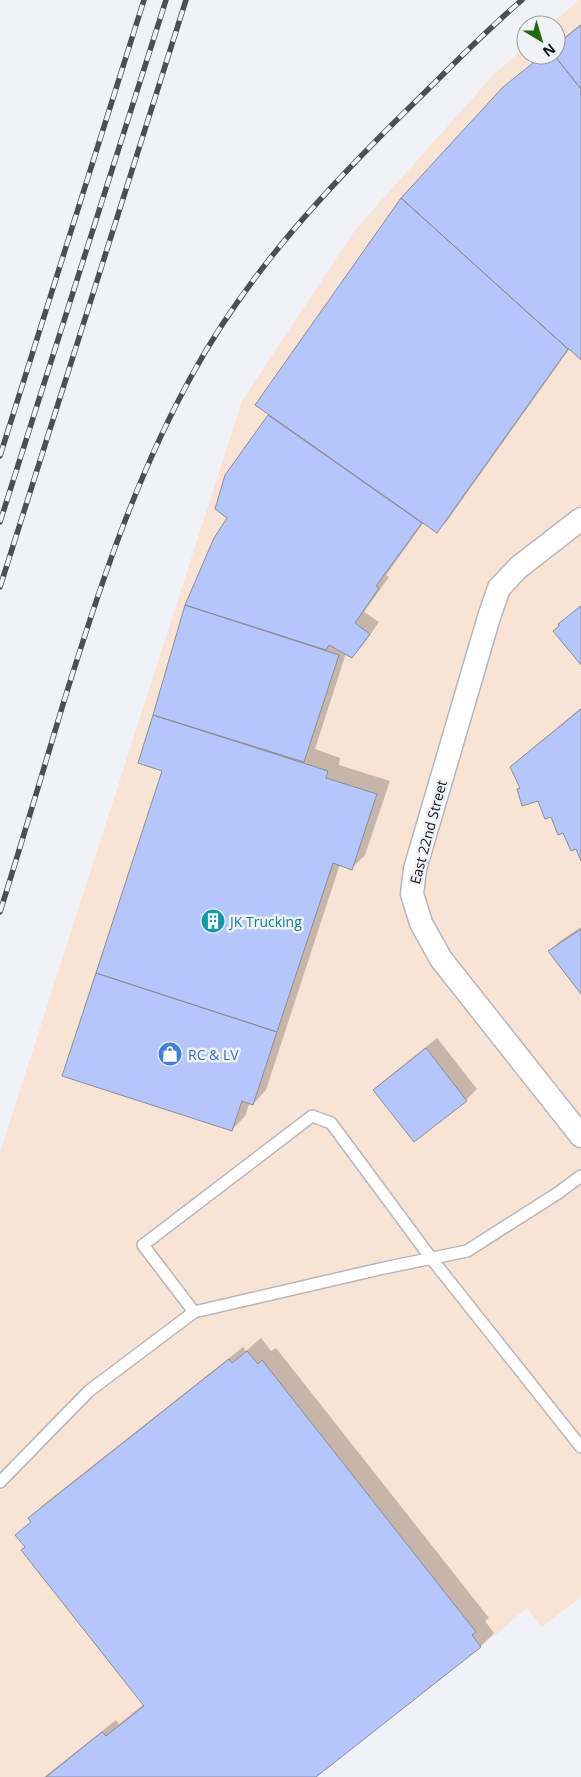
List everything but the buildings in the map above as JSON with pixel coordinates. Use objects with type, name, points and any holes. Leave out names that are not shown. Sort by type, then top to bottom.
[{"type":"street","name":"East 22nd Street","points":[[581,519],[518,567],[500,588],[489,617],[415,869],[412,894],[421,922],[441,959],[581,1136]]},
{"type":"lane","points":[[194,1312],[143,1246],[312,1116],[331,1123],[431,1258],[581,1447]]},
{"type":"lane","points":[[0,1482],[89,1391],[194,1312],[384,1268],[467,1251],[558,1193],[581,1176]]},
{"type":"shaded area","points":[[581,0],[581,1597],[542,1627],[527,1608],[481,1647],[316,1777],[0,1777],[0,1152],[242,401],[355,230],[494,74],[516,55],[516,65],[566,65],[566,15],[562,15]]},
{"type":"railway","points":[[0,456],[144,0]]},
{"type":"railway","points":[[0,522],[166,0]]},
{"type":"railway","points":[[0,587],[186,0]]},
{"type":"railway","points":[[0,912],[64,701],[105,576],[153,454],[192,375],[238,301],[264,266],[321,199],[351,166],[453,64],[522,0]]},
{"type":"place","name":"JK Trucking","points":[[213,921]]},
{"type":"place","name":"RC & LV","points":[[170,1054]]}]
